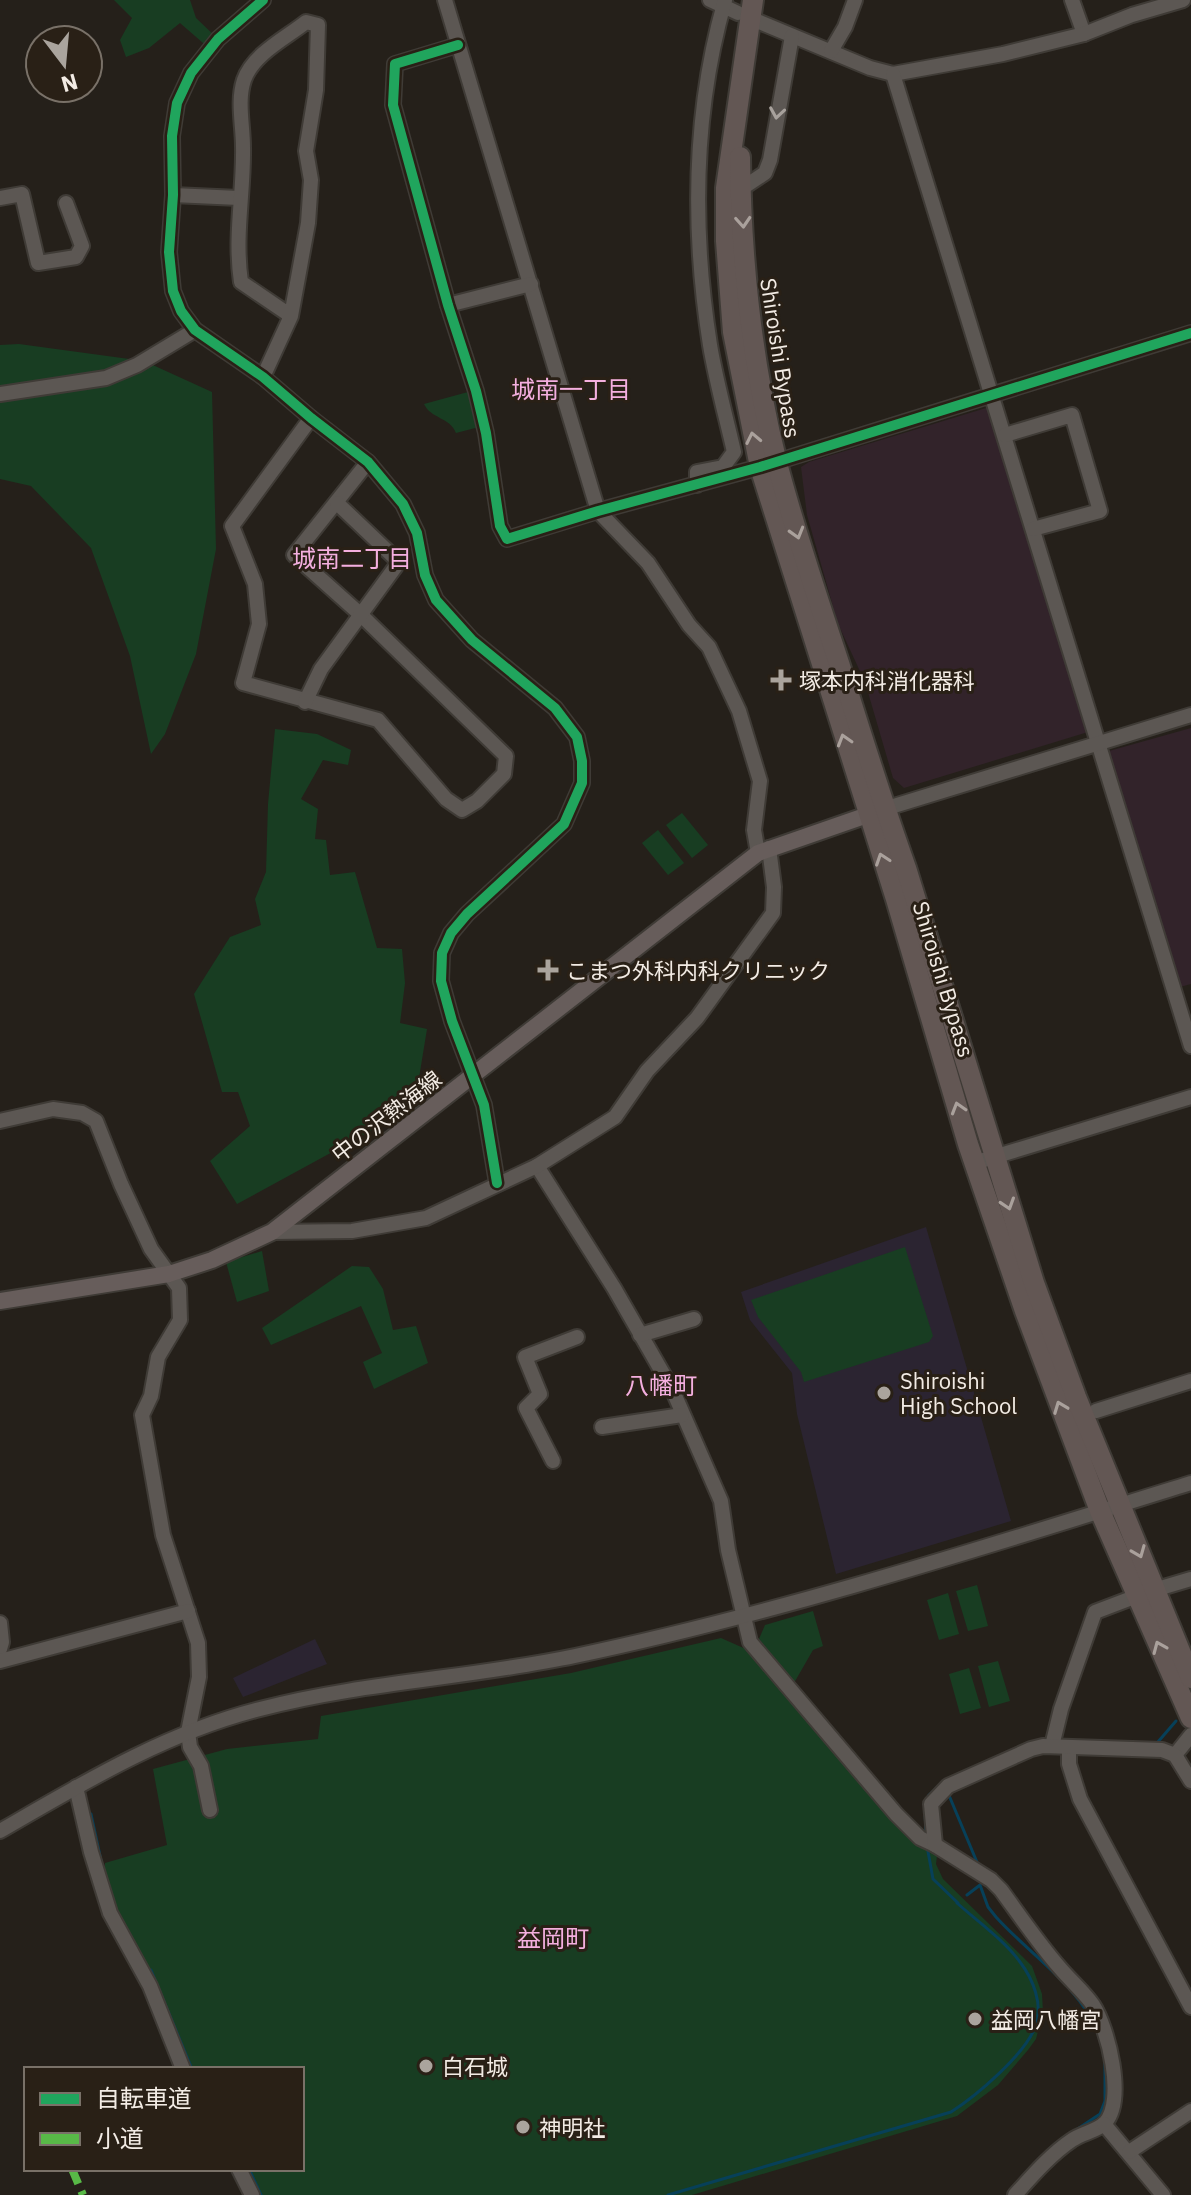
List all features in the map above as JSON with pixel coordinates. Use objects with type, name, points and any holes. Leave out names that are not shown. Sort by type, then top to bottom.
[{"type":"highway","name":"Shiroishi Bypass","points":[[746,6],[740,89],[726,188],[728,279],[738,362],[876,812],[910,882],[984,1160],[1039,1298],[1110,1508],[1191,1718]]},
{"type":"highway","name":"Shiroishi Bypass","points":[[740,89],[741,189],[768,465]]},
{"type":"highway","name":"Shiroishi Bypass","points":[[1145,1593],[1191,1678]]},
{"type":"main road","name":"中の沢熱海線","points":[[0,1301],[169,1274],[212,1260],[272,1232],[763,850],[876,812]]},
{"type":"street","points":[[263,0],[218,39],[191,73],[177,103],[172,136],[173,195],[169,252],[173,291],[181,311],[195,330],[263,377],[368,462],[403,504],[417,533],[425,575],[436,600],[472,640],[555,708],[577,737],[582,761],[582,783],[564,824],[467,914],[451,933],[442,953],[441,981],[491,1136],[497,1183]]},
{"type":"street","points":[[272,1232],[352,1231],[426,1218],[537,1166],[615,1117],[647,1071],[697,1018],[773,913],[774,887],[754,830],[760,781],[739,711],[709,647],[689,625],[648,563],[598,511],[445,0]]},
{"type":"street","points":[[831,51],[845,27],[855,0]]},
{"type":"street","points":[[1072,0],[1084,34]]},
{"type":"street","points":[[757,21],[870,68],[893,74],[1003,54],[1084,34],[1183,0]]},
{"type":"street","points":[[697,485],[697,472],[723,467],[734,452],[710,345],[699,245],[697,191],[701,128],[719,2],[746,6]]},
{"type":"street","points":[[263,377],[291,316],[308,223],[311,180],[306,151],[316,90],[318,25],[306,22],[257,58],[244,79],[240,108],[243,149],[237,259],[241,282],[291,316]]},
{"type":"street","points":[[741,189],[765,173],[770,160],[792,36]]},
{"type":"street","points":[[458,45],[395,64],[393,105],[483,419],[500,526],[507,539],[768,465],[1191,333]]},
{"type":"street","points":[[893,74],[1191,1046]]},
{"type":"street","points":[[0,198],[22,194],[38,263],[76,257],[82,246],[66,203]]},
{"type":"street","points":[[173,195],[239,198]]},
{"type":"street","points":[[448,305],[531,284]]},
{"type":"street","points":[[0,394],[106,378],[137,365],[195,330]]},
{"type":"street","points":[[1005,435],[1070,408],[1102,518],[1033,529]]},
{"type":"street","points":[[311,418],[232,526],[255,584],[259,624],[243,683],[378,720],[446,799],[462,810],[477,801],[504,774],[506,756],[360,614],[294,555],[368,462]]},
{"type":"street","points":[[305,702],[321,669],[399,562],[337,503]]},
{"type":"street","points":[[876,812],[1191,715]]},
{"type":"street","points":[[984,1160],[1191,1097]]},
{"type":"street","points":[[0,1121],[53,1109],[82,1113],[96,1121],[141,1228],[179,1288],[180,1320],[158,1357],[151,1396],[142,1415],[163,1535],[198,1643],[199,1677],[188,1732],[190,1747],[201,1766],[210,1810]]},
{"type":"street","points":[[537,1166],[614,1288],[673,1391],[721,1501],[728,1550],[750,1642],[896,1814],[929,1842],[991,1880],[1094,2006],[1111,2054],[1113,2104],[1104,2124],[1074,2138],[1057,2151],[1015,2195]]},
{"type":"street","points":[[640,1335],[694,1319]]},
{"type":"street","points":[[553,1461],[526,1408],[540,1394],[525,1357],[577,1337]]},
{"type":"street","points":[[1096,1411],[1191,1381]]},
{"type":"street","points":[[602,1427],[682,1415]]},
{"type":"street","points":[[0,1831],[132,1756],[188,1732],[258,1709],[310,1697],[480,1674],[562,1659],[742,1617],[1191,1483]]},
{"type":"street","points":[[1053,1741],[1095,1612],[1191,1579]]},
{"type":"street","points":[[0,1661],[188,1611]]},
{"type":"street","points":[[0,1623],[0,1649]]},
{"type":"street","points":[[1175,1755],[1191,1735]]},
{"type":"street","points":[[929,1842],[931,1804],[945,1789],[1053,1741],[1069,1748],[1162,1750],[1175,1755],[1191,1781]]},
{"type":"street","points":[[1069,1748],[1069,1764],[1080,1799],[1191,2007]]},
{"type":"street","points":[[76,1787],[91,1852],[110,1913],[150,1986],[182,2067]]},
{"type":"street","points":[[1129,2152],[1191,2111]]},
{"type":"street","points":[[1104,2124],[1163,2195]]},
{"type":"street","points":[[240,2171],[252,2195]]},
{"type":"shaded area","points":[[986,408],[990,411],[1088,732],[904,788],[893,778],[865,682],[838,624],[807,515],[801,467]]},
{"type":"shaded area","points":[[1191,728],[1191,984],[1180,987],[1109,751]]},
{"type":"shaded area","name":"Shiroishi High School","points":[[926,1227],[1011,1521],[836,1574],[797,1414],[792,1373],[750,1320],[741,1292]]},
{"type":"shaded area","points":[[315,1639],[327,1664],[243,1697],[233,1678]]},
{"type":"green space","points":[[114,0],[190,0],[196,18],[218,39],[210,49],[180,23],[149,48],[126,57],[120,40],[132,18]]},
{"type":"green space","points":[[19,344],[144,361],[212,392],[216,549],[196,654],[165,734],[151,754],[130,656],[91,548],[31,486],[0,479],[0,345]]},
{"type":"green space","points":[[468,392],[479,427],[456,433],[424,404]]},
{"type":"green space","points":[[275,729],[317,734],[351,750],[348,765],[323,760],[301,799],[318,809],[315,839],[326,840],[330,875],[355,872],[377,948],[402,949],[405,983],[400,1023],[427,1029],[417,1090],[369,1132],[237,1204],[210,1161],[250,1126],[238,1092],[222,1092],[194,994],[230,937],[261,925],[255,899],[266,872]]},
{"type":"green space","points":[[682,813],[708,845],[692,858],[666,825]]},
{"type":"green space","points":[[658,830],[684,863],[668,875],[642,843]]},
{"type":"green space","points":[[905,1247],[933,1336],[929,1342],[804,1382],[801,1372],[758,1317],[751,1300]]},
{"type":"green space","points":[[262,1251],[269,1291],[237,1302],[226,1262]]},
{"type":"green space","points":[[352,1266],[369,1267],[383,1289],[393,1330],[416,1326],[428,1363],[374,1389],[363,1362],[382,1353],[361,1306],[271,1345],[262,1328]]},
{"type":"green space","points":[[977,1585],[988,1626],[968,1631],[956,1591]]},
{"type":"green space","points":[[948,1593],[959,1634],[939,1640],[927,1600]]},
{"type":"green space","points":[[813,1611],[823,1646],[813,1650],[794,1683],[759,1639],[765,1625]]},
{"type":"green space","points":[[721,1638],[748,1650],[776,1684],[938,1847],[936,1864],[943,1879],[1032,1966],[1042,1994],[1043,2012],[1036,2039],[998,2085],[957,2116],[692,2195],[252,2195],[240,2171],[304,2171],[304,2067],[182,2067],[104,1897],[105,1863],[167,1845],[153,1769],[227,1749],[318,1739],[321,1716],[571,1673]]},
{"type":"green space","points":[[998,1661],[1010,1701],[989,1707],[978,1666]]},
{"type":"green space","points":[[969,1668],[981,1708],[960,1714],[949,1674]]},
{"type":"waterway","points":[[1149,1743],[1157,1743],[1176,1721]]},
{"type":"waterway","points":[[925,1803],[940,1785]]},
{"type":"waterway","points":[[948,1793],[979,1867]]},
{"type":"waterway","points":[[925,1810],[926,1835]]},
{"type":"waterway","points":[[91,1814],[102,1865]]},
{"type":"waterway","points":[[927,1846],[933,1879],[958,1903]]},
{"type":"waterway","points":[[967,1895],[980,1885],[988,1907],[1067,1986],[1091,2018],[1099,2036]]},
{"type":"waterway","points":[[668,2195],[951,2112],[999,2073],[1031,2036],[1038,2017],[1036,1992],[1014,1954],[957,1903]]},
{"type":"waterway","points":[[151,1970],[191,2067]]},
{"type":"waterway","points":[[1064,2138],[1100,2114],[1105,2101],[1105,2063]]},
{"type":"waterway","points":[[250,2171],[261,2195]]},
{"type":"marked path","points":[[73,2171],[83,2195]]},
{"type":"cycle path","points":[[263,0],[218,39],[191,73],[177,103],[172,136],[173,195],[169,252],[173,291],[181,311],[195,330],[263,377],[368,462],[403,504],[417,533],[425,575],[436,600],[472,640],[555,708],[577,737],[582,761],[582,783],[564,824],[467,914],[451,933],[442,953],[441,981],[452,1021],[484,1105],[497,1183]]},
{"type":"cycle path","points":[[458,45],[395,64],[393,105],[448,305],[476,391],[486,433],[500,526],[507,539],[760,467],[1191,333]]},
{"type":"place","name":"塚本内科消化器科","points":[[781,680]]},
{"type":"place","name":"こまつ外科内科クリニック","points":[[548,970]]},
{"type":"place","name":"Shiroishi High School","points":[[884,1393]]},
{"type":"place","name":"益岡八幡宮","points":[[975,2019]]},
{"type":"place","name":"白石城","points":[[426,2066]]},
{"type":"place","name":"神明社","points":[[523,2127]]},
{"type":"district","name":"城南一丁目","points":[[571,389]]},
{"type":"district","name":"城南二丁目","points":[[352,558]]},
{"type":"district","name":"八幡町","points":[[661,1385]]},
{"type":"district","name":"益岡町","points":[[553,1938]]}]
